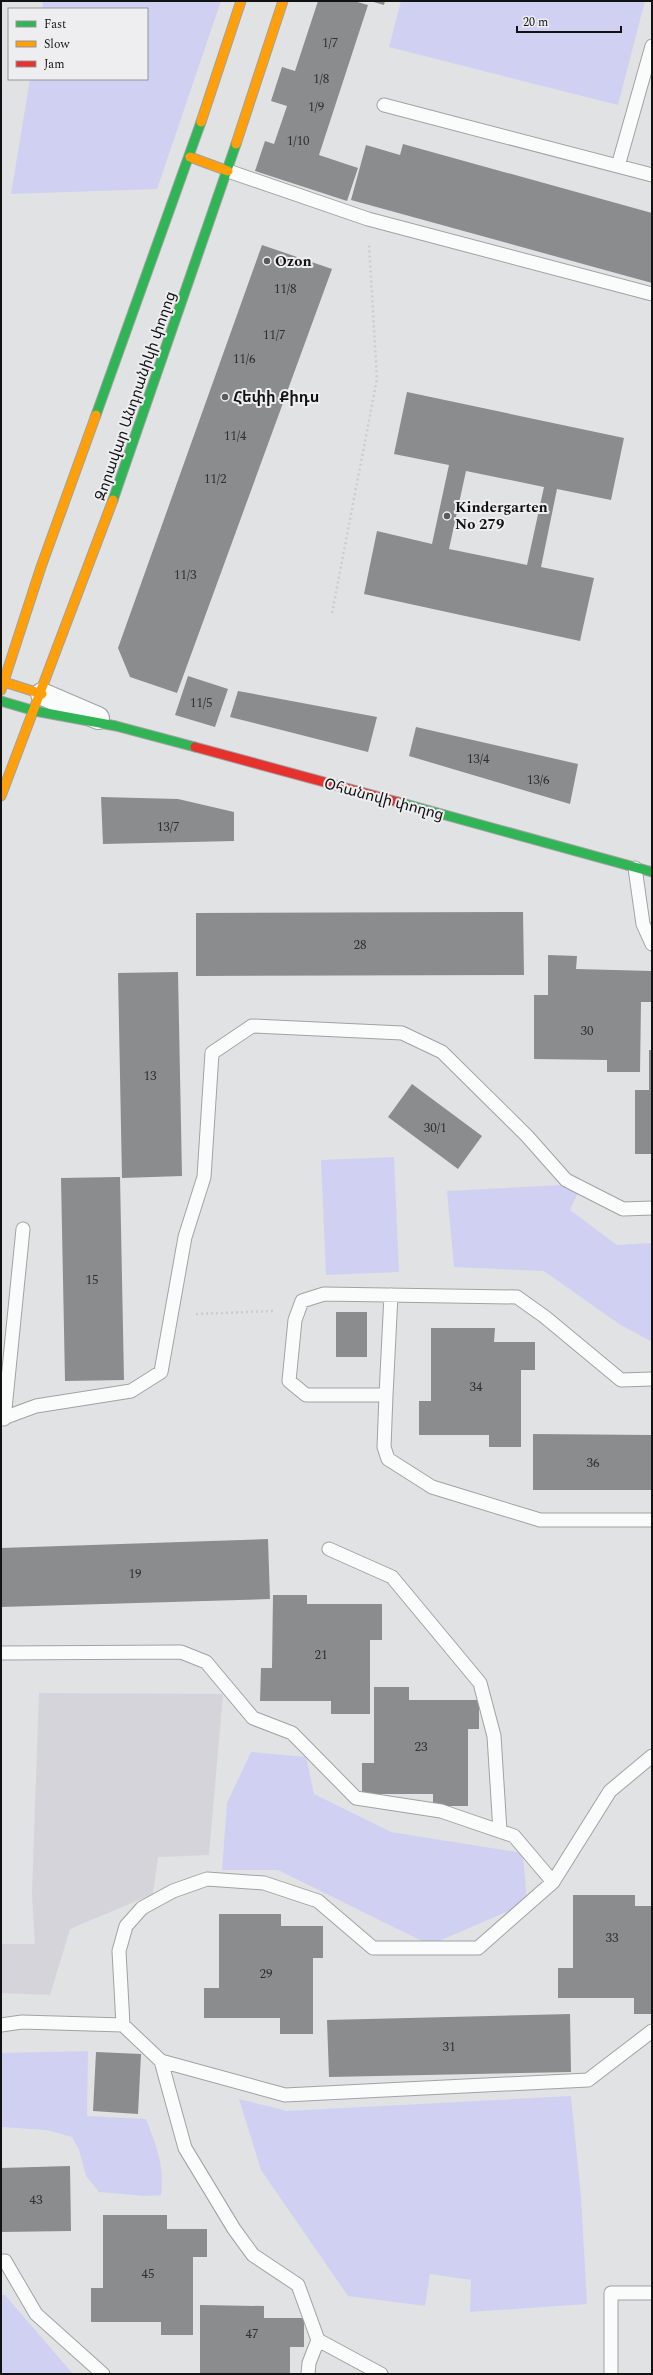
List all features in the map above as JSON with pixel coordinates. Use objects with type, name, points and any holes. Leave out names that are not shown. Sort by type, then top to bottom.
[{"type":"main road","name":"Զորավար Անդրանիկի փողոց","points":[[2,685],[41,567],[190,157],[241,1]]},
{"type":"main road","name":"Զորավար Անդրանիկի փողոց","points":[[1,796],[81,590],[228,171],[283,1]]},
{"type":"main road","points":[[190,157],[228,171]]},
{"type":"main road","name":"Օհանովի փողոց","points":[[2,685],[38,702]]},
{"type":"main road","name":"Օհանովի փողոց","points":[[1,701],[38,702]]},
{"type":"main road","name":"Օհանովի փողոց","points":[[116,726],[592,854],[652,872]]},
{"type":"street","name":"Օհանովի փողոց","points":[[38,702],[116,726]]},
{"type":"lane","points":[[618,166],[652,46]]},
{"type":"lane","points":[[384,105],[652,175]]},
{"type":"lane","points":[[228,171],[368,219],[652,294]]},
{"type":"lane","points":[[635,868],[643,924],[652,944]]},
{"type":"lane","points":[[23,1229],[3,1419],[36,1406],[131,1391],[161,1372],[185,1237],[204,1177],[212,1053],[252,1026],[402,1033],[442,1052],[527,1136],[566,1180],[623,1209],[652,1208]]},
{"type":"lane","points":[[386,1395],[306,1395],[289,1381],[295,1320],[302,1301],[324,1294],[517,1297],[545,1317],[621,1380],[652,1378]]},
{"type":"lane","points":[[391,1295],[384,1447],[388,1459],[432,1487],[540,1520],[652,1520]]},
{"type":"lane","points":[[329,1549],[392,1577],[480,1683],[494,1736],[500,1831]]},
{"type":"lane","points":[[1,1653],[181,1652],[206,1662],[253,1718],[292,1734],[356,1798],[441,1811],[514,1836],[553,1882]]},
{"type":"lane","points":[[123,2025],[119,1951],[126,1926],[142,1908],[174,1891],[207,1878],[264,1883],[318,1900],[373,1948],[478,1948],[553,1882],[610,1791],[652,1756]]},
{"type":"lane","points":[[1,2025],[22,2022],[123,2025],[161,2061],[285,2095],[588,2080],[652,2031]]},
{"type":"lane","points":[[161,2061],[185,2148],[234,2229],[253,2255],[298,2285],[318,2340],[309,2363],[308,2374]]},
{"type":"lane","points":[[1,2261],[6,2261],[36,2314],[103,2374]]},
{"type":"lane","points":[[611,2374],[611,2293],[652,2293]]},
{"type":"lane","points":[[318,2340],[381,2374]]},
{"type":"path","points":[[332,613],[377,379],[368,219]]},
{"type":"path","points":[[171,1315],[299,1310]]},
{"type":"shaded area","points":[[43,1],[221,1],[157,189],[11,194],[30,80],[148,80],[148,8],[42,8]]},
{"type":"shaded area","points":[[401,1],[645,1],[618,105],[389,47]]},
{"type":"shaded area","points":[[394,1157],[399,1272],[326,1275],[321,1160]]},
{"type":"shaded area","points":[[582,1184],[570,1210],[617,1245],[652,1243],[652,1342],[619,1324],[544,1271],[454,1267],[447,1191]]},
{"type":"shaded area","points":[[39,1693],[223,1694],[209,1855],[158,1857],[153,1894],[70,1929],[50,1995],[1,1993],[1,1944],[35,1944],[32,1894]]},
{"type":"shaded area","points":[[251,1752],[306,1757],[314,1794],[391,1832],[523,1853],[527,1903],[430,1945],[278,1870],[222,1870],[227,1803]]},
{"type":"shaded area","points":[[88,2051],[87,2116],[146,2119],[161,2166],[161,2195],[145,2196],[99,2192],[86,2176],[79,2150],[72,2137],[47,2130],[1,2127],[1,2053]]},
{"type":"shaded area","points":[[571,2096],[581,2196],[587,2304],[470,2312],[471,2280],[430,2274],[425,2306],[348,2296],[261,2170],[239,2099],[287,2111]]},
{"type":"shaded area","points":[[1,2295],[5,2295],[73,2374],[1,2374]]},
{"type":"building","points":[[318,1],[354,1],[368,5],[319,155],[358,168],[347,201],[255,171],[265,141],[274,144],[287,106],[271,101],[282,67],[295,71]]},
{"type":"building","points":[[370,1],[385,1],[384,5]]},
{"type":"building","points":[[403,144],[652,213],[652,283],[351,200],[366,145],[400,155]]},
{"type":"building","points":[[262,245],[332,269],[177,693],[130,677],[118,648]]},
{"type":"building","name":"Kindergarten No 279","points":[[407,392],[624,438],[611,500],[557,489],[541,567],[594,578],[580,641],[364,594],[377,531],[432,544],[449,465],[394,454]],"holes":[[[466,471],[544,487],[527,565],[449,549]]]},
{"type":"building","points":[[188,676],[228,689],[215,727],[175,715]]},
{"type":"building","points":[[238,691],[377,717],[368,752],[230,717]]},
{"type":"building","points":[[416,727],[578,764],[570,804],[409,756]]},
{"type":"building","points":[[101,797],[178,799],[234,812],[234,841],[103,844]]},
{"type":"building","points":[[523,912],[524,975],[196,976],[196,913]]},
{"type":"building","points":[[548,955],[577,956],[576,969],[652,971],[652,1002],[641,1002],[640,1072],[607,1072],[607,1060],[534,1059],[534,995],[548,995]]},
{"type":"building","points":[[178,972],[182,1176],[122,1178],[118,973]]},
{"type":"building","points":[[649,1050],[652,1050],[652,1154],[635,1154],[635,1090],[649,1090]]},
{"type":"building","points":[[412,1084],[482,1136],[458,1169],[388,1117]]},
{"type":"building","points":[[120,1177],[124,1380],[65,1381],[61,1178]]},
{"type":"building","points":[[336,1312],[367,1312],[367,1357],[336,1357]]},
{"type":"building","points":[[431,1328],[495,1328],[494,1342],[535,1342],[535,1370],[521,1370],[521,1447],[489,1447],[489,1435],[419,1435],[419,1401],[431,1401]]},
{"type":"building","points":[[533,1434],[652,1435],[652,1490],[533,1490]]},
{"type":"building","points":[[268,1539],[270,1599],[1,1607],[1,1548]]},
{"type":"building","points":[[273,1595],[307,1595],[307,1604],[382,1604],[382,1640],[370,1640],[370,1714],[331,1714],[331,1701],[260,1701],[261,1668],[272,1668]]},
{"type":"building","points":[[374,1687],[409,1687],[409,1700],[479,1700],[479,1729],[468,1729],[468,1806],[433,1806],[433,1794],[362,1794],[362,1763],[374,1763]]},
{"type":"building","points":[[573,1895],[635,1895],[635,1906],[652,1906],[652,2014],[634,2014],[634,1998],[558,1998],[558,1968],[573,1968]]},
{"type":"building","points":[[219,1914],[281,1914],[281,1926],[323,1926],[323,1958],[313,1958],[313,2034],[280,2034],[280,2018],[204,2018],[204,1988],[219,1988]]},
{"type":"building","points":[[570,2014],[571,2072],[329,2077],[327,2020]]},
{"type":"building","points":[[96,2052],[141,2054],[138,2114],[93,2111]]},
{"type":"building","points":[[70,2166],[71,2231],[1,2232],[1,2168]]},
{"type":"building","points":[[103,2215],[167,2215],[167,2229],[207,2229],[207,2257],[193,2257],[193,2335],[161,2335],[161,2322],[91,2322],[91,2288],[103,2288]]},
{"type":"building","points":[[200,2305],[264,2306],[264,2318],[304,2318],[304,2347],[290,2347],[290,2374],[200,2374]]},
{"type":"traffic: fast","points":[[96,415],[201,122]]},
{"type":"traffic: fast","points":[[113,500],[236,144]]},
{"type":"traffic: fast","points":[[1,701],[35,711],[116,726],[195,747]]},
{"type":"traffic: fast","points":[[398,802],[652,872]]},
{"type":"traffic: slow","points":[[201,122],[241,1]]},
{"type":"traffic: slow","points":[[236,144],[283,1]]},
{"type":"traffic: slow","points":[[190,157],[228,171]]},
{"type":"traffic: slow","points":[[1,690],[41,567],[96,415]]},
{"type":"traffic: slow","points":[[1,796],[113,500]]},
{"type":"traffic: slow","points":[[1,681],[42,694]]},
{"type":"traffic: jam","points":[[195,747],[398,802]]},
{"type":"place","name":"Ozon","points":[[267,261]]},
{"type":"place","name":"Հեփի Քիդս","points":[[225,397]]},
{"type":"place","name":"Kindergarten No 279","points":[[447,516]]}]
